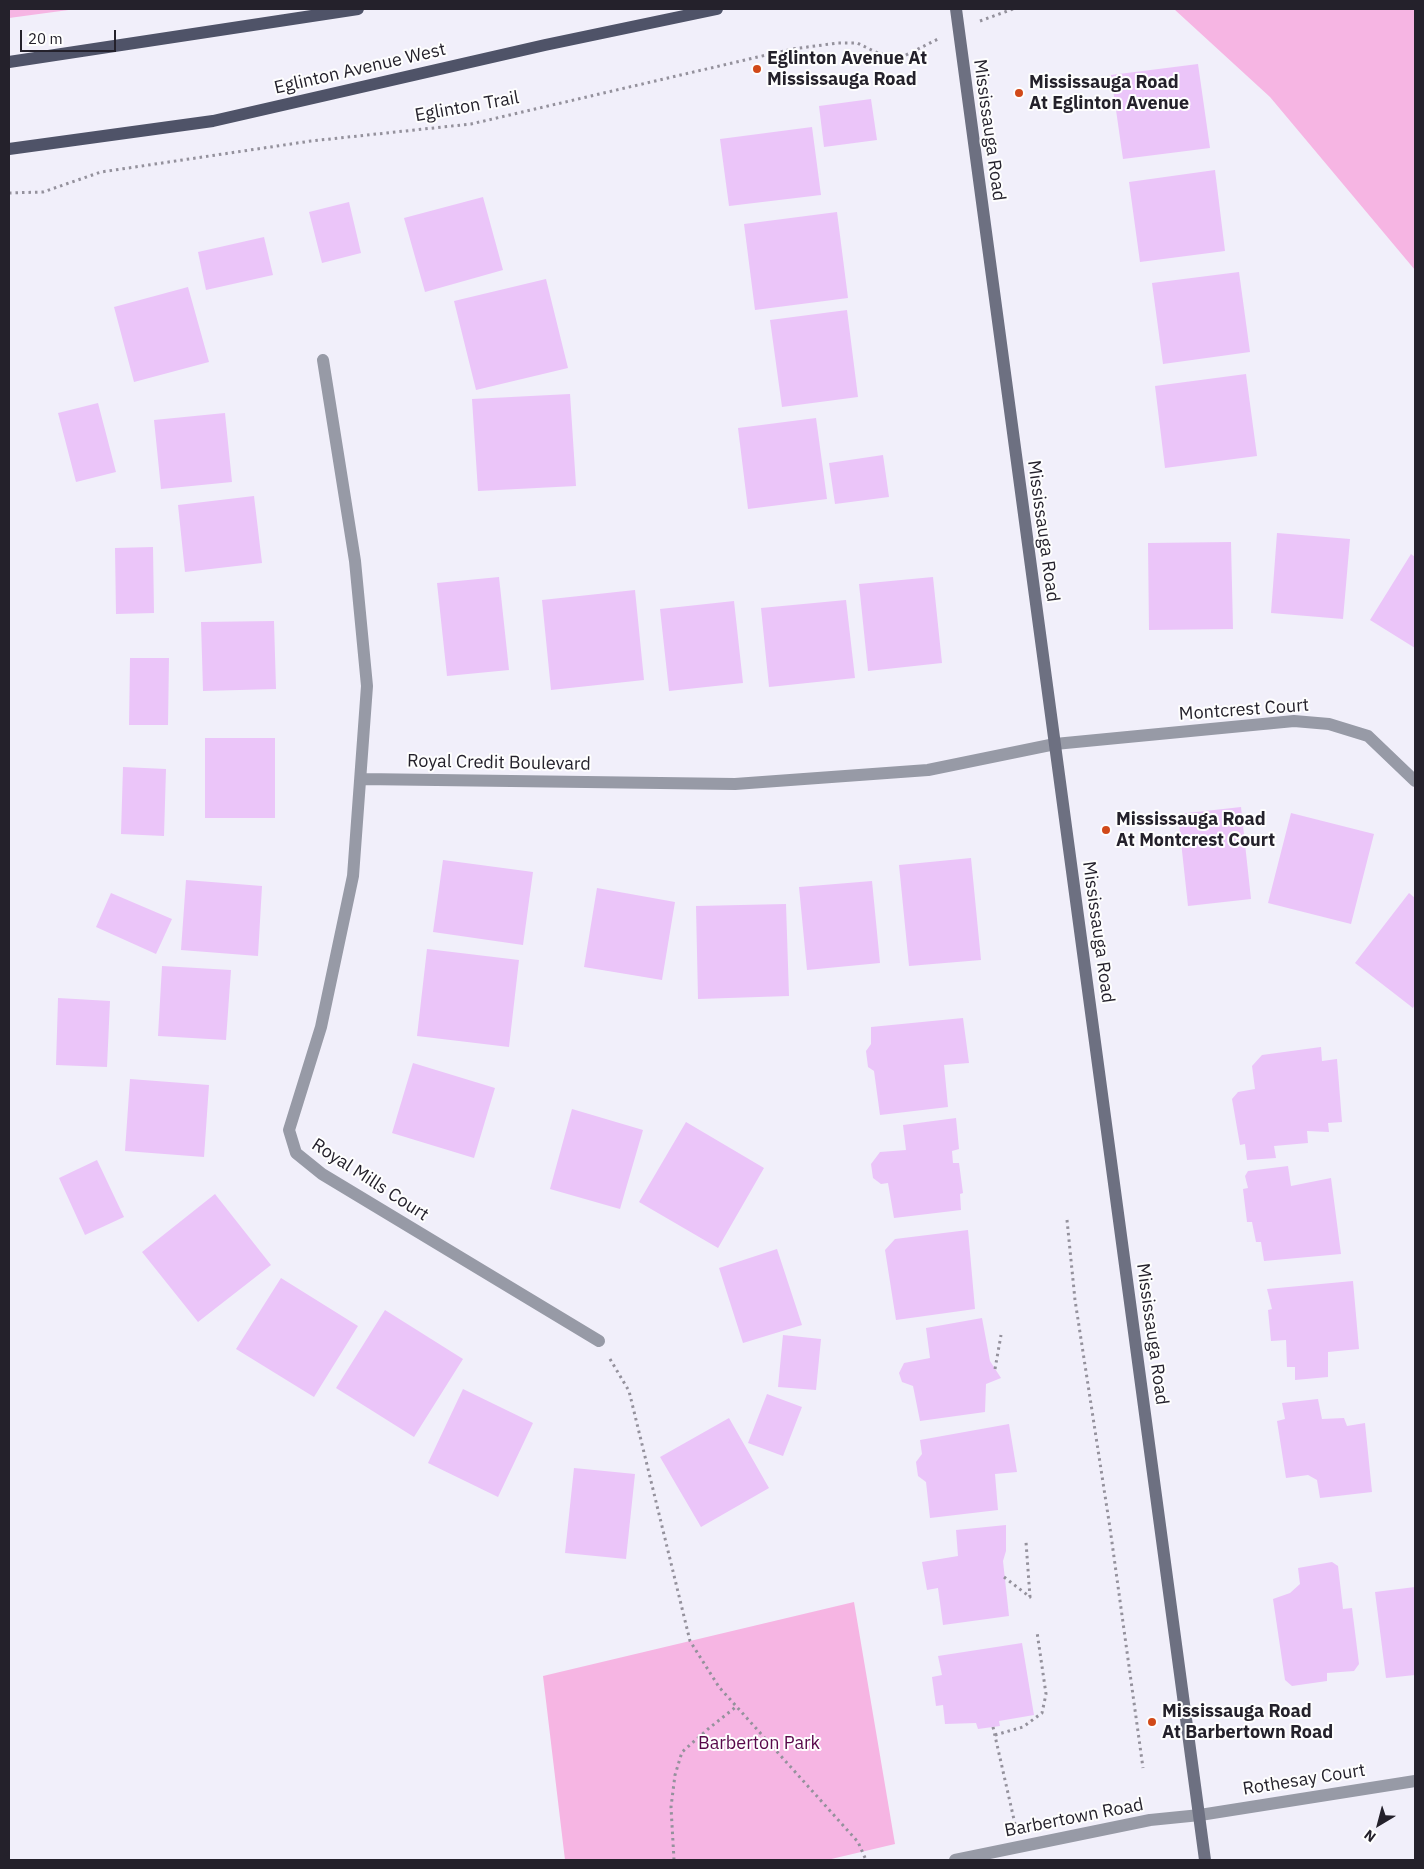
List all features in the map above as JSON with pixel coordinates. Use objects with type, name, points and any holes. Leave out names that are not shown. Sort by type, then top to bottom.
[{"type":"main road","points":[[9,62],[358,9]]},
{"type":"main road","name":"Eglinton Avenue West","points":[[9,149],[213,121],[544,45],[717,9]]},
{"type":"main road","name":"Mississauga Road","points":[[956,9],[1205,1860]]},
{"type":"street","points":[[323,360],[355,562],[367,686],[362,779]]},
{"type":"street","name":"Montcrest Court","points":[[1055,744],[1294,721],[1329,724],[1368,736],[1415,781]]},
{"type":"street","name":"Royal Credit Boulevard","points":[[362,779],[735,784],[928,770],[1055,744]]},
{"type":"street","name":"Royal Mills Court","points":[[362,779],[353,876],[321,1027],[289,1130],[296,1153],[322,1174],[599,1341]]},
{"type":"street","name":"Rothesay Court","points":[[1200,1815],[1415,1781]]},
{"type":"street","name":"Barbertown Road","points":[[956,1860],[1150,1820],[1200,1815]]},
{"type":"path","points":[[1003,13],[1014,9]]},
{"type":"path","name":"Eglinton Trail","points":[[9,194],[43,192],[100,172],[311,141],[471,124],[792,49],[838,43],[857,44],[898,59],[923,46]]},
{"type":"path","points":[[1067,1220],[1075,1300],[1143,1768]]},
{"type":"path","points":[[995,1369],[1001,1334]]},
{"type":"path","points":[[599,1341],[629,1391],[690,1641],[719,1687],[858,1842],[866,1860]]},
{"type":"path","points":[[1004,1577],[1030,1597],[1026,1542]]},
{"type":"path","points":[[995,1735],[1023,1727],[1042,1713],[1046,1694],[1037,1632]]},
{"type":"path","points":[[674,1860],[671,1807],[675,1775],[682,1752],[737,1706]]},
{"type":"path","points":[[993,1727],[1020,1846]]},
{"type":"green space","points":[[9,9],[76,9],[9,18]]},
{"type":"green space","points":[[1174,9],[1415,9],[1415,270],[1270,97]]},
{"type":"green space","name":"Barberton Park","points":[[854,1602],[895,1844],[827,1860],[565,1860],[543,1676]]},
{"type":"building","points":[[1198,64],[1210,148],[1123,159],[1111,75]]},
{"type":"building","points":[[871,99],[877,140],[824,147],[819,106]]},
{"type":"building","points":[[812,127],[821,195],[729,206],[720,139]]},
{"type":"building","points":[[1215,170],[1225,251],[1140,262],[1129,182]]},
{"type":"building","points":[[483,197],[503,270],[425,292],[404,218]]},
{"type":"building","points":[[349,202],[361,253],[322,263],[309,212]]},
{"type":"building","points":[[837,212],[848,298],[755,310],[744,224]]},
{"type":"building","points":[[264,237],[273,275],[206,290],[198,252]]},
{"type":"building","points":[[1239,272],[1250,352],[1163,364],[1152,283]]},
{"type":"building","points":[[546,279],[568,368],[476,390],[454,301]]},
{"type":"building","points":[[188,287],[209,362],[134,382],[114,307]]},
{"type":"building","points":[[847,310],[858,397],[782,407],[770,320]]},
{"type":"building","points":[[1246,374],[1257,456],[1165,468],[1155,386]]},
{"type":"building","points":[[570,394],[576,486],[478,491],[472,399]]},
{"type":"building","points":[[98,403],[116,472],[76,482],[58,413]]},
{"type":"building","points":[[225,413],[232,482],[161,489],[154,420]]},
{"type":"building","points":[[816,418],[827,499],[748,509],[738,428]]},
{"type":"building","points":[[883,455],[889,497],[835,504],[829,463]]},
{"type":"building","points":[[254,496],[262,563],[185,572],[178,505]]},
{"type":"building","points":[[1277,533],[1350,539],[1343,619],[1271,613]]},
{"type":"building","points":[[1231,542],[1233,629],[1149,630],[1148,543]]},
{"type":"building","points":[[153,547],[154,613],[116,614],[115,548]]},
{"type":"building","points":[[1411,554],[1415,557],[1415,648],[1370,620]]},
{"type":"building","points":[[499,577],[509,670],[447,676],[437,583]]},
{"type":"building","points":[[933,577],[942,663],[868,671],[859,584]]},
{"type":"building","points":[[635,590],[644,680],[551,690],[542,600]]},
{"type":"building","points":[[846,600],[855,678],[769,687],[761,608]]},
{"type":"building","points":[[734,601],[743,683],[669,691],[660,609]]},
{"type":"building","points":[[274,621],[276,689],[203,691],[201,622]]},
{"type":"building","points":[[130,658],[169,658],[168,725],[129,725]]},
{"type":"building","points":[[205,738],[275,738],[275,818],[205,818]]},
{"type":"building","points":[[123,767],[166,769],[164,836],[121,834]]},
{"type":"building","points":[[1241,807],[1251,899],[1188,906],[1178,814]]},
{"type":"building","points":[[1291,813],[1374,834],[1351,924],[1268,903]]},
{"type":"building","points":[[971,858],[981,960],[909,966],[899,865]]},
{"type":"building","points":[[443,860],[533,872],[523,945],[433,932]]},
{"type":"building","points":[[186,880],[262,886],[258,956],[181,950]]},
{"type":"building","points":[[872,881],[880,963],[807,970],[799,887]]},
{"type":"building","points":[[597,888],[675,902],[662,980],[584,967]]},
{"type":"building","points":[[111,893],[172,919],[156,954],[96,927]]},
{"type":"building","points":[[1409,893],[1415,898],[1415,1004],[1413,1008],[1355,963]]},
{"type":"building","points":[[786,904],[789,996],[698,999],[696,906]]},
{"type":"building","points":[[427,949],[519,960],[509,1047],[417,1036]]},
{"type":"building","points":[[162,966],[231,970],[226,1040],[158,1036]]},
{"type":"building","points":[[58,998],[110,1001],[107,1067],[56,1065]]},
{"type":"building","points":[[963,1018],[969,1063],[944,1065],[948,1107],[880,1115],[874,1071],[868,1067],[866,1051],[871,1044],[871,1027]]},
{"type":"building","points":[[1321,1047],[1322,1061],[1337,1059],[1342,1122],[1328,1123],[1329,1132],[1307,1131],[1308,1143],[1274,1146],[1276,1158],[1247,1160],[1245,1144],[1240,1145],[1232,1099],[1238,1092],[1255,1089],[1252,1066],[1262,1055]]},
{"type":"building","points":[[413,1063],[495,1088],[474,1158],[392,1133]]},
{"type":"building","points":[[130,1079],[209,1085],[204,1157],[125,1151]]},
{"type":"building","points":[[572,1109],[643,1130],[620,1209],[550,1189]]},
{"type":"building","points":[[956,1118],[959,1149],[952,1151],[953,1163],[959,1163],[963,1193],[960,1194],[961,1210],[894,1218],[888,1183],[881,1184],[873,1178],[871,1164],[880,1152],[906,1150],[903,1125]]},
{"type":"building","points":[[686,1122],[764,1168],[718,1248],[639,1202]]},
{"type":"building","points":[[97,1160],[124,1217],[85,1235],[59,1178]]},
{"type":"building","points":[[1288,1166],[1291,1186],[1331,1178],[1341,1254],[1264,1261],[1261,1242],[1256,1242],[1252,1222],[1247,1222],[1243,1189],[1248,1188],[1245,1176],[1248,1171]]},
{"type":"building","points":[[215,1194],[271,1265],[198,1322],[142,1252]]},
{"type":"building","points":[[968,1230],[975,1309],[896,1320],[885,1250],[895,1239]]},
{"type":"building","points":[[777,1249],[802,1325],[743,1343],[719,1268]]},
{"type":"building","points":[[281,1278],[358,1326],[314,1397],[236,1349]]},
{"type":"building","points":[[1353,1281],[1359,1349],[1328,1352],[1328,1377],[1295,1380],[1295,1367],[1287,1367],[1286,1340],[1271,1341],[1268,1310],[1272,1309],[1267,1289]]},
{"type":"building","points":[[385,1310],[463,1359],[414,1437],[336,1388]]},
{"type":"building","points":[[982,1318],[990,1361],[1001,1378],[986,1384],[985,1412],[920,1421],[913,1386],[902,1382],[899,1373],[904,1363],[930,1358],[926,1328]]},
{"type":"building","points":[[783,1335],[821,1339],[816,1390],[778,1387]]},
{"type":"building","points":[[463,1389],[533,1423],[498,1497],[428,1463]]},
{"type":"building","points":[[767,1394],[802,1407],[783,1456],[748,1443]]},
{"type":"building","points":[[1318,1399],[1322,1419],[1344,1418],[1347,1426],[1365,1423],[1372,1492],[1320,1498],[1317,1480],[1308,1475],[1286,1478],[1277,1421],[1285,1419],[1282,1403]]},
{"type":"building","points":[[729,1418],[769,1488],[701,1527],[660,1457]]},
{"type":"building","points":[[1009,1424],[1017,1472],[995,1474],[998,1510],[930,1518],[926,1482],[918,1476],[916,1462],[922,1454],[920,1440]]},
{"type":"building","points":[[574,1468],[635,1474],[626,1559],[565,1553]]},
{"type":"building","points":[[1006,1525],[1006,1551],[1003,1561],[1009,1616],[943,1625],[938,1588],[927,1590],[922,1562],[958,1556],[956,1530]]},
{"type":"building","points":[[1332,1562],[1338,1566],[1343,1609],[1352,1608],[1359,1664],[1354,1671],[1327,1673],[1327,1681],[1292,1686],[1285,1680],[1273,1599],[1290,1593],[1300,1584],[1298,1568]]},
{"type":"building","points":[[1415,1587],[1415,1675],[1386,1678],[1375,1592]]},
{"type":"building","points":[[1022,1643],[1034,1715],[999,1721],[1000,1726],[978,1729],[976,1723],[945,1724],[943,1705],[936,1706],[932,1677],[942,1675],[938,1656]]},
{"type":"place","name":"Eglinton Avenue At Mississauga Road","points":[[757,69]]},
{"type":"place","name":"Mississauga Road At Eglinton Avenue","points":[[1019,93]]},
{"type":"place","name":"Mississauga Road At Montcrest Court","points":[[1106,830]]},
{"type":"place","name":"Mississauga Road At Barbertown Road","points":[[1152,1722]]}]
